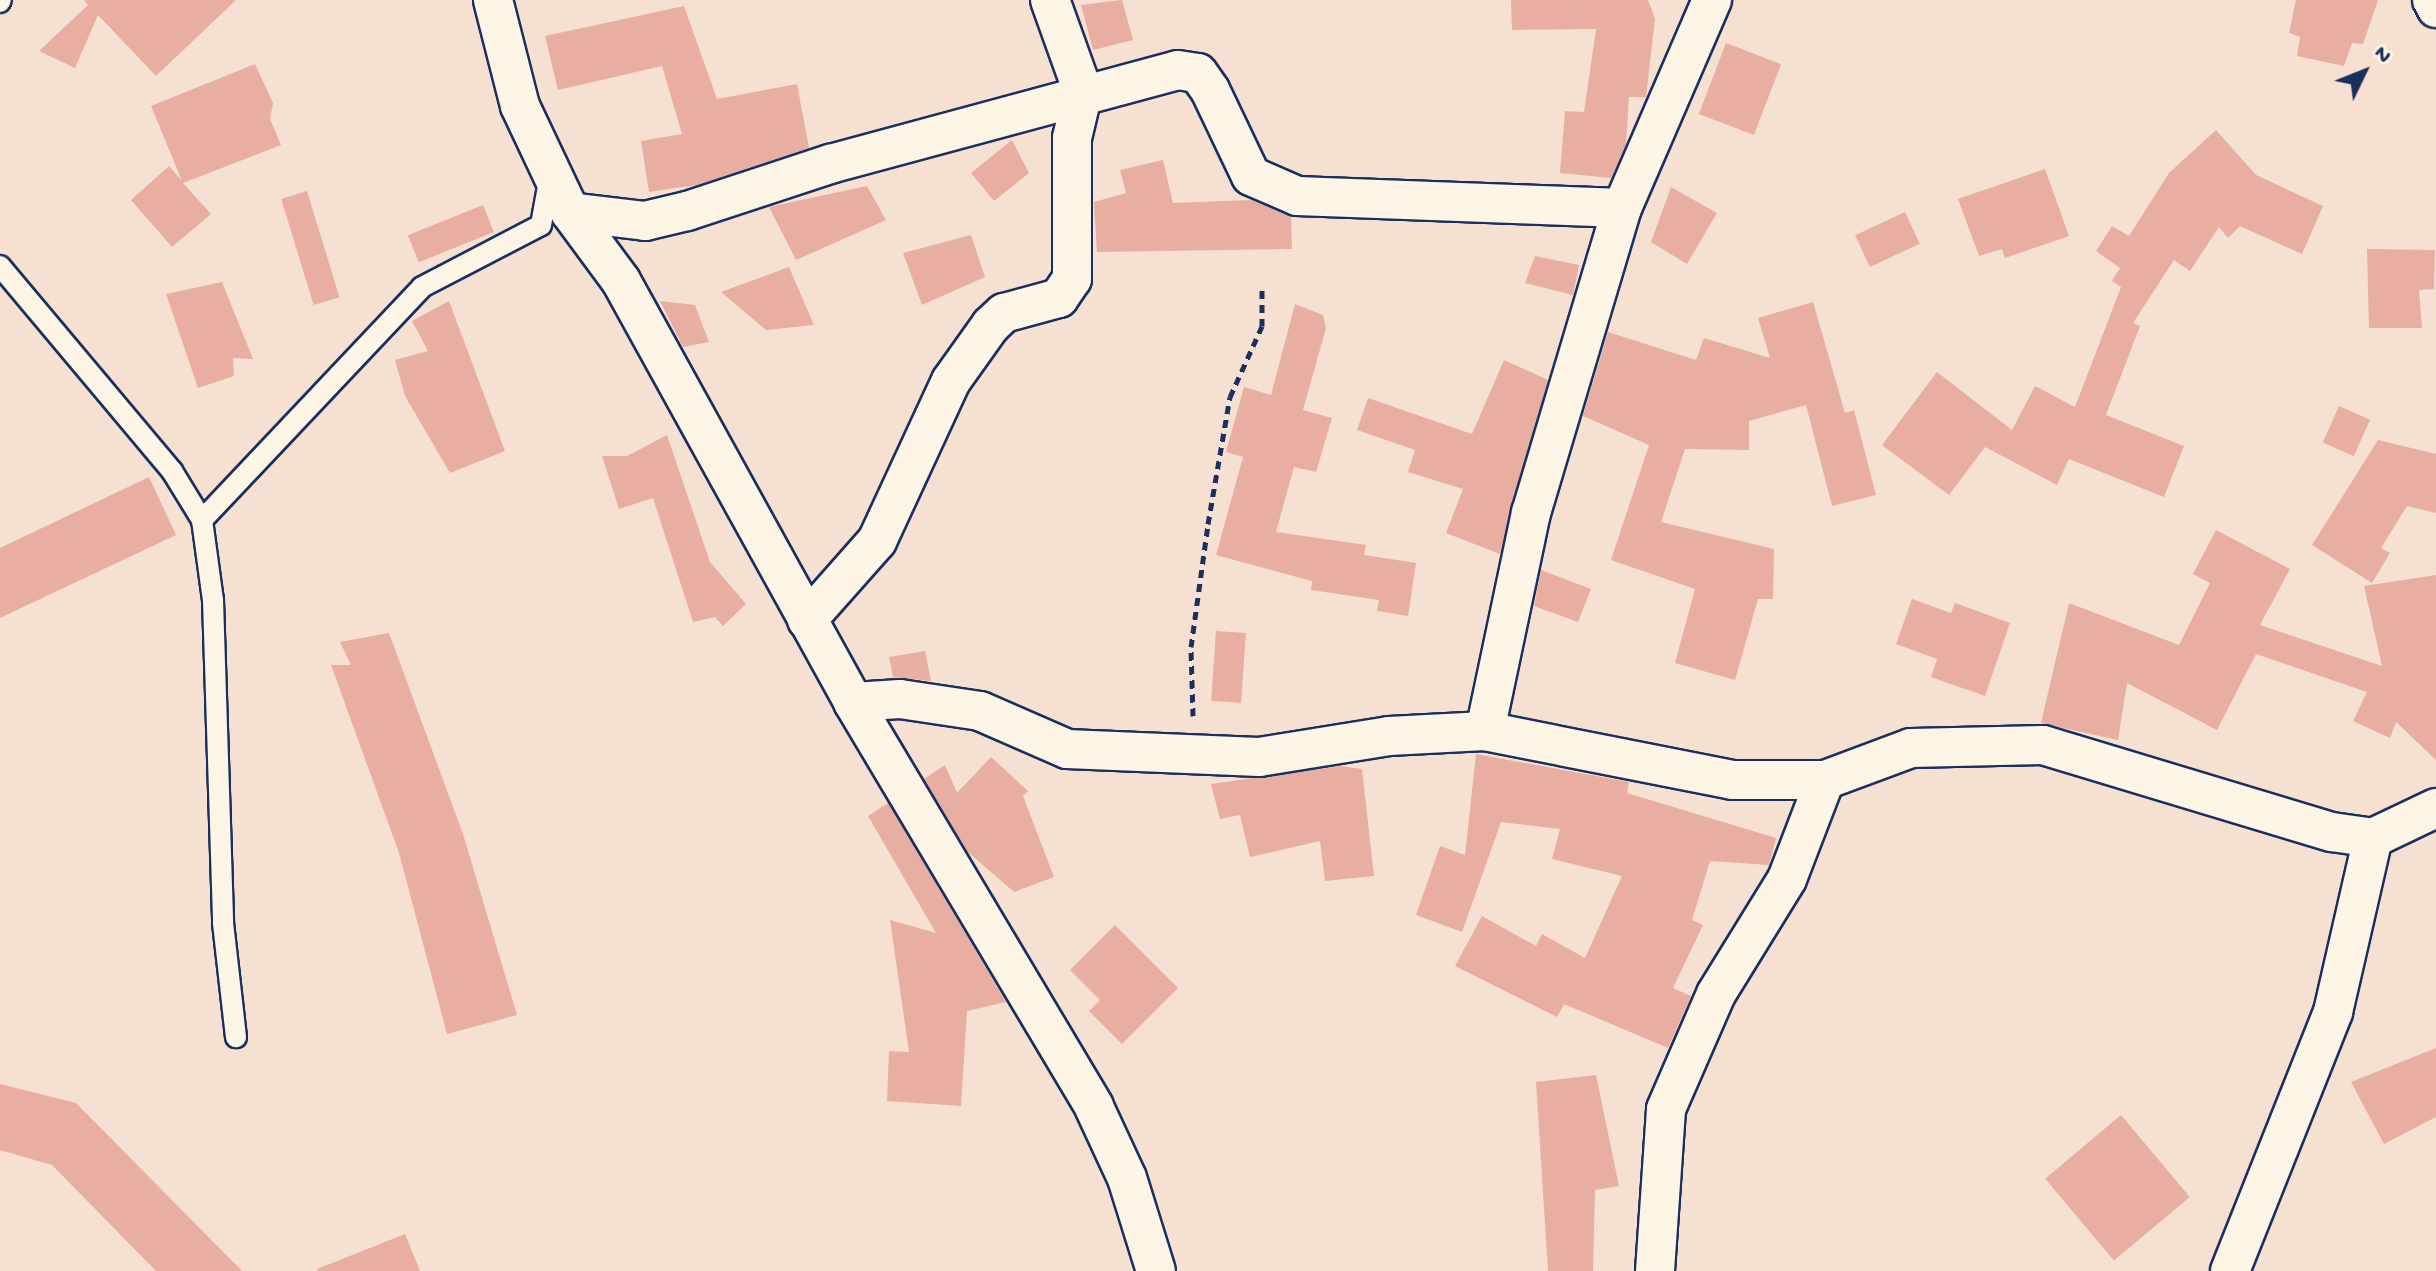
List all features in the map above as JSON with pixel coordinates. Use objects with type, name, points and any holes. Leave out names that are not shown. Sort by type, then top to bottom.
[{"type":"street","points":[[493,0],[513,86],[549,173],[570,212],[621,281],[853,702],[1094,1107],[1127,1178],[1156,1271]]},
{"type":"street","points":[[807,620],[877,541],[951,381],[991,325],[1004,313],[1059,298],[1072,279],[1072,138],[1083,92],[1050,0]]},
{"type":"street","points":[[1485,731],[1531,513],[1622,208],[1712,0]]},
{"type":"street","points":[[2432,0],[2436,8]]},
{"type":"street","points":[[570,212],[645,221],[673,215],[1152,73],[1198,73],[1251,176],[1297,196],[1622,208]]},
{"type":"street","points":[[853,702],[946,705],[980,711],[1067,749],[1195,757],[1485,731],[1732,780],[1825,780],[1911,748],[2043,745],[2373,838],[2436,808]]},
{"type":"street","points":[[1655,1271],[1666,1109],[1716,994],[1787,879],[1825,780]]},
{"type":"street","points":[[2230,1271],[2333,1012],[2373,838]]},
{"type":"lane","points":[[202,520],[422,287],[541,225],[549,173]]},
{"type":"lane","points":[[0,266],[172,471],[202,520],[213,600],[223,923],[236,1037]]},
{"type":"path","points":[[1195,757],[1191,647],[1208,524],[1230,397],[1246,374],[1262,326],[1262,286]]},
{"type":"building","points":[[84,0],[236,0],[156,76],[98,15],[75,68],[39,51],[88,5]]},
{"type":"building","points":[[1122,0],[1133,40],[1093,50],[1081,5]]},
{"type":"building","points":[[1511,0],[1648,0],[1655,19],[1646,97],[1629,97],[1626,144],[1611,178],[1560,173],[1565,111],[1584,112],[1596,29],[1512,30]]},
{"type":"building","points":[[2296,0],[2378,0],[2363,44],[2352,43],[2344,66],[2297,56],[2300,37],[2289,33]]},
{"type":"building","points":[[684,6],[717,99],[797,84],[809,148],[697,185],[649,192],[641,141],[682,134],[662,66],[558,90],[545,36]]},
{"type":"building","points":[[1726,43],[1781,64],[1754,135],[1699,114]]},
{"type":"building","points":[[255,64],[273,103],[270,119],[281,145],[183,183],[211,214],[172,247],[131,200],[169,166],[182,181],[151,106]]},
{"type":"building","points":[[2216,130],[2256,175],[2323,206],[2302,254],[2240,226],[2228,238],[2219,227],[2190,271],[2174,260],[2133,323],[2140,326],[2106,415],[2184,446],[2164,497],[2069,459],[2057,485],[1985,447],[1949,495],[1882,445],[1937,372],[2012,430],[2035,386],[2075,407],[2121,287],[2112,281],[2120,268],[2096,251],[2112,226],[2129,236],[2169,173]]},
{"type":"building","points":[[1012,140],[1029,173],[994,201],[971,173]]},
{"type":"building","points":[[1163,160],[1173,203],[1251,200],[1291,217],[1292,249],[1097,252],[1094,202],[1126,193],[1120,170]]},
{"type":"building","points":[[2045,169],[2069,236],[2005,258],[2002,249],[1979,256],[1958,199]]},
{"type":"building","points":[[867,186],[886,220],[796,260],[769,207]]},
{"type":"building","points":[[1671,187],[1717,213],[1687,264],[1651,242]]},
{"type":"building","points":[[307,191],[339,297],[314,305],[281,199]]},
{"type":"building","points":[[483,205],[494,232],[419,262],[408,235]]},
{"type":"building","points":[[1905,212],[1920,244],[1870,267],[1855,235]]},
{"type":"building","points":[[971,235],[985,277],[922,305],[903,253]]},
{"type":"building","points":[[2367,249],[2435,250],[2434,289],[2419,290],[2422,328],[2369,328]]},
{"type":"building","points":[[1535,256],[1579,265],[1573,295],[1525,283]]},
{"type":"building","points":[[789,267],[814,325],[766,330],[721,292]]},
{"type":"building","points":[[222,282],[253,359],[233,358],[234,376],[198,388],[166,294]]},
{"type":"building","points":[[449,301],[505,451],[450,473],[405,396],[395,360],[428,351],[412,321]]},
{"type":"building","points":[[660,301],[695,305],[709,342],[683,347]]},
{"type":"building","points":[[1813,302],[1845,413],[1854,410],[1876,495],[1832,506],[1806,405],[1749,421],[1749,450],[1685,449],[1661,522],[1774,549],[1773,599],[1758,599],[1735,680],[1675,663],[1695,589],[1611,560],[1649,445],[1583,416],[1608,332],[1696,360],[1704,338],[1770,358],[1758,318]]},
{"type":"building","points":[[1295,304],[1323,315],[1326,328],[1303,410],[1332,418],[1316,472],[1294,467],[1276,532],[1366,545],[1364,555],[1416,563],[1408,616],[1377,611],[1379,600],[1311,590],[1312,581],[1216,555],[1243,457],[1226,452],[1244,387],[1271,395]]},
{"type":"building","points":[[1504,360],[1548,380],[1500,554],[1446,533],[1463,489],[1408,472],[1415,450],[1357,430],[1368,398],[1472,434]]},
{"type":"building","points":[[2339,406],[2370,420],[2354,456],[2323,443]]},
{"type":"building","points":[[667,435],[710,562],[746,604],[723,626],[715,617],[693,622],[653,498],[619,509],[602,456],[627,456]]},
{"type":"building","points":[[2378,440],[2436,454],[2436,513],[2407,506],[2381,548],[2390,553],[2372,583],[2312,545]]},
{"type":"building","points":[[149,477],[176,535],[0,618],[0,548]]},
{"type":"building","points":[[2216,530],[2290,569],[2260,625],[2382,666],[2364,586],[2436,575],[2436,760],[2396,722],[2390,738],[2353,721],[2367,692],[2256,654],[2217,730],[2127,683],[2118,740],[2041,723],[2069,603],[2179,645],[2210,583],[2193,574]]},
{"type":"building","points":[[1541,570],[1591,589],[1578,622],[1534,606]]},
{"type":"building","points":[[1912,599],[1951,613],[1955,603],[2010,623],[1985,696],[1931,677],[1937,659],[1896,644]]},
{"type":"building","points":[[1216,631],[1246,633],[1241,703],[1211,701]]},
{"type":"building","points":[[389,633],[463,834],[517,1015],[447,1034],[399,853],[331,665],[351,665],[340,642]]},
{"type":"building","points":[[925,651],[931,681],[893,677],[889,657]]},
{"type":"building","points":[[1476,754],[1629,782],[1627,793],[1776,838],[1769,865],[1710,861],[1692,920],[1703,925],[1673,988],[1691,996],[1668,1048],[1564,1004],[1557,1017],[1455,966],[1482,916],[1536,946],[1542,934],[1585,958],[1622,876],[1552,859],[1560,829],[1501,822],[1462,932],[1416,915],[1440,846],[1465,855]]},
{"type":"building","points":[[991,757],[1028,791],[1023,796],[1054,877],[1014,892],[968,852],[924,779],[945,765],[957,793]]},
{"type":"building","points":[[1341,766],[1362,769],[1374,876],[1325,881],[1320,841],[1250,857],[1240,815],[1220,819],[1211,784]]},
{"type":"building","points":[[888,803],[1006,1002],[967,1011],[961,1106],[887,1101],[889,1051],[909,1052],[890,920],[936,933],[868,816]]},
{"type":"building","points":[[1115,925],[1178,988],[1122,1044],[1089,1011],[1100,1000],[1070,970]]},
{"type":"building","points":[[2436,1048],[2436,1117],[2384,1144],[2351,1082]]},
{"type":"building","points":[[1596,1075],[1619,1186],[1595,1190],[1593,1271],[1548,1271],[1536,1082]]},
{"type":"building","points":[[0,1084],[76,1103],[242,1271],[156,1271],[52,1165],[0,1150]]},
{"type":"building","points":[[2121,1115],[2190,1197],[2114,1261],[2045,1179]]},
{"type":"building","points":[[405,1234],[420,1271],[317,1269]]}]
